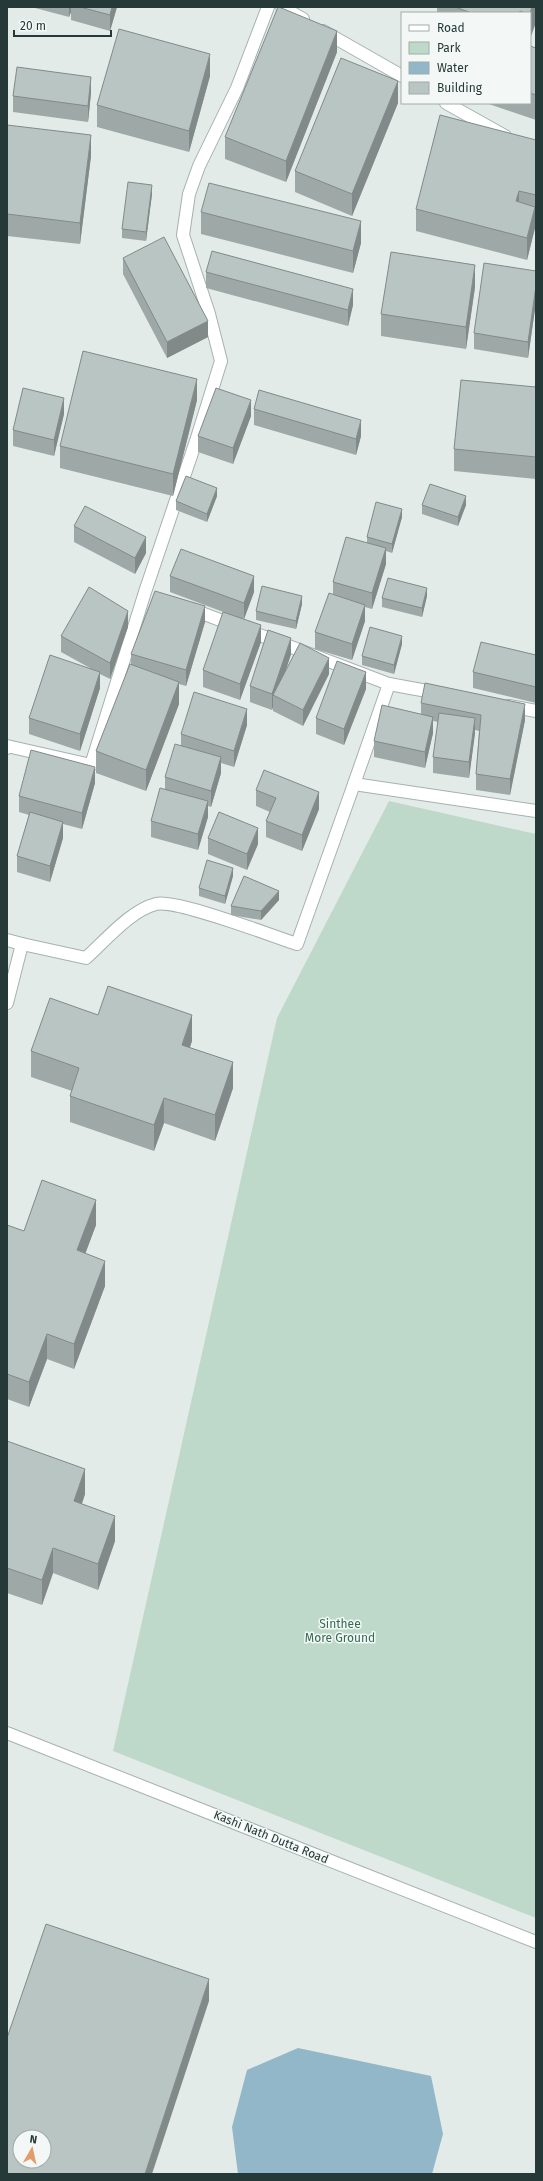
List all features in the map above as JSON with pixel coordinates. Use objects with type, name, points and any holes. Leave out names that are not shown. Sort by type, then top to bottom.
[{"type":"street","points":[[7,748],[7,746],[92,766],[145,592],[196,442],[221,361],[209,314],[183,236],[189,194],[198,166],[237,88],[268,7]]},
{"type":"street","points":[[282,7],[401,75]]},
{"type":"street","points":[[448,104],[516,142]]},
{"type":"street","points":[[145,592],[160,597]]},
{"type":"street","points":[[182,606],[389,684],[451,696]]},
{"type":"street","points":[[7,940],[86,958],[132,916],[157,904],[186,907],[297,944],[389,684]]},
{"type":"street","points":[[497,704],[536,711]]},
{"type":"street","points":[[354,784],[536,811]]},
{"type":"street","points":[[7,1004],[22,944]]},
{"type":"street","name":"Kashi Nath Dutta Road","points":[[7,1733],[536,1942]]},
{"type":"green space","name":"Sinthee More Ground","points":[[389,801],[536,834],[536,1918],[113,1751],[277,1018]]},
{"type":"water","points":[[298,2048],[431,2076],[443,2134],[432,2174],[238,2174],[232,2127],[247,2070]]},
{"type":"building","points":[[80,7],[112,7],[110,15]]},
{"type":"building","points":[[278,7],[337,31],[286,161],[225,137]]},
{"type":"building","points":[[455,7],[532,7],[530,12],[469,12]]},
{"type":"building","points":[[119,29],[210,54],[189,131],[97,105]]},
{"type":"building","points":[[531,46],[536,48],[536,95],[531,93]]},
{"type":"building","points":[[341,58],[398,81],[352,194],[295,171]]},
{"type":"building","points":[[17,67],[91,77],[88,106],[13,96]]},
{"type":"building","points":[[440,115],[536,140],[536,195],[519,191],[516,201],[535,207],[527,238],[416,209]]},
{"type":"building","points":[[7,125],[91,135],[80,223],[7,214]]},
{"type":"building","points":[[128,182],[152,185],[146,232],[122,229]]},
{"type":"building","points":[[209,183],[361,221],[353,251],[201,212]]},
{"type":"building","points":[[164,237],[208,321],[167,342],[123,258]]},
{"type":"building","points":[[212,251],[353,289],[348,310],[206,272]]},
{"type":"building","points":[[391,252],[475,265],[466,327],[381,314]]},
{"type":"building","points":[[484,263],[536,271],[536,286],[528,342],[474,333]]},
{"type":"building","points":[[83,351],[197,379],[173,474],[60,446]]},
{"type":"building","points":[[461,380],[536,387],[536,457],[454,449]]},
{"type":"building","points":[[23,388],[64,398],[54,440],[13,430]]},
{"type":"building","points":[[216,388],[251,400],[233,448],[198,436]]},
{"type":"building","points":[[259,390],[361,420],[356,439],[254,409]]},
{"type":"building","points":[[186,476],[217,488],[207,514],[176,501]]},
{"type":"building","points":[[430,484],[466,496],[458,517],[422,505]]},
{"type":"building","points":[[376,502],[402,509],[392,544],[367,537]]},
{"type":"building","points":[[85,506],[146,537],[135,558],[74,526]]},
{"type":"building","points":[[346,537],[386,548],[372,593],[333,582]]},
{"type":"building","points":[[181,549],[254,576],[244,603],[170,576]]},
{"type":"building","points":[[388,578],[427,588],[422,608],[382,598]]},
{"type":"building","points":[[262,586],[302,596],[296,621],[256,611]]},
{"type":"building","points":[[89,587],[128,611],[110,663],[61,636]]},
{"type":"building","points":[[155,591],[205,606],[186,670],[131,654]]},
{"type":"building","points":[[329,593],[365,605],[352,644],[315,632]]},
{"type":"building","points":[[223,612],[261,625],[240,684],[203,670]]},
{"type":"building","points":[[370,627],[402,636],[394,665],[362,656]]},
{"type":"building","points":[[268,630],[291,638],[272,694],[250,686]]},
{"type":"building","points":[[481,642],[536,655],[536,687],[473,672]]},
{"type":"building","points":[[300,643],[329,658],[303,710],[273,695]]},
{"type":"building","points":[[50,655],[100,672],[80,734],[29,718]]},
{"type":"building","points":[[337,661],[366,672],[344,729],[316,718]]},
{"type":"building","points":[[130,664],[179,682],[146,770],[96,751]]},
{"type":"building","points":[[425,683],[525,704],[510,779],[476,774],[481,715],[421,703]]},
{"type":"building","points":[[194,692],[247,709],[234,751],[181,734]]},
{"type":"building","points":[[382,705],[433,717],[425,752],[374,741]]},
{"type":"building","points":[[439,713],[475,718],[469,762],[433,757]]},
{"type":"building","points":[[175,744],[221,757],[211,791],[165,777]]},
{"type":"building","points":[[31,750],[95,767],[82,813],[19,796]]},
{"type":"building","points":[[264,770],[319,792],[302,835],[266,821],[276,798],[256,790]]},
{"type":"building","points":[[160,788],[208,801],[198,834],[151,821]]},
{"type":"building","points":[[30,812],[63,822],[50,866],[17,856]]},
{"type":"building","points":[[219,812],[258,828],[247,854],[208,838]]},
{"type":"building","points":[[207,860],[233,868],[225,896],[199,888]]},
{"type":"building","points":[[244,876],[279,891],[261,911],[231,906]]},
{"type":"building","points":[[108,986],[192,1015],[182,1045],[233,1062],[215,1115],[164,1098],[154,1125],[70,1096],[79,1068],[31,1051],[50,998],[98,1015]]},
{"type":"building","points":[[42,1180],[96,1200],[77,1250],[105,1261],[74,1344],[47,1334],[29,1382],[7,1374],[7,1225],[24,1231]]},
{"type":"building","points":[[7,1441],[85,1469],[74,1501],[115,1516],[98,1564],[53,1548],[42,1580],[7,1568]]},
{"type":"building","points":[[46,1924],[209,1979],[145,2174],[7,2174],[7,2038]]}]
